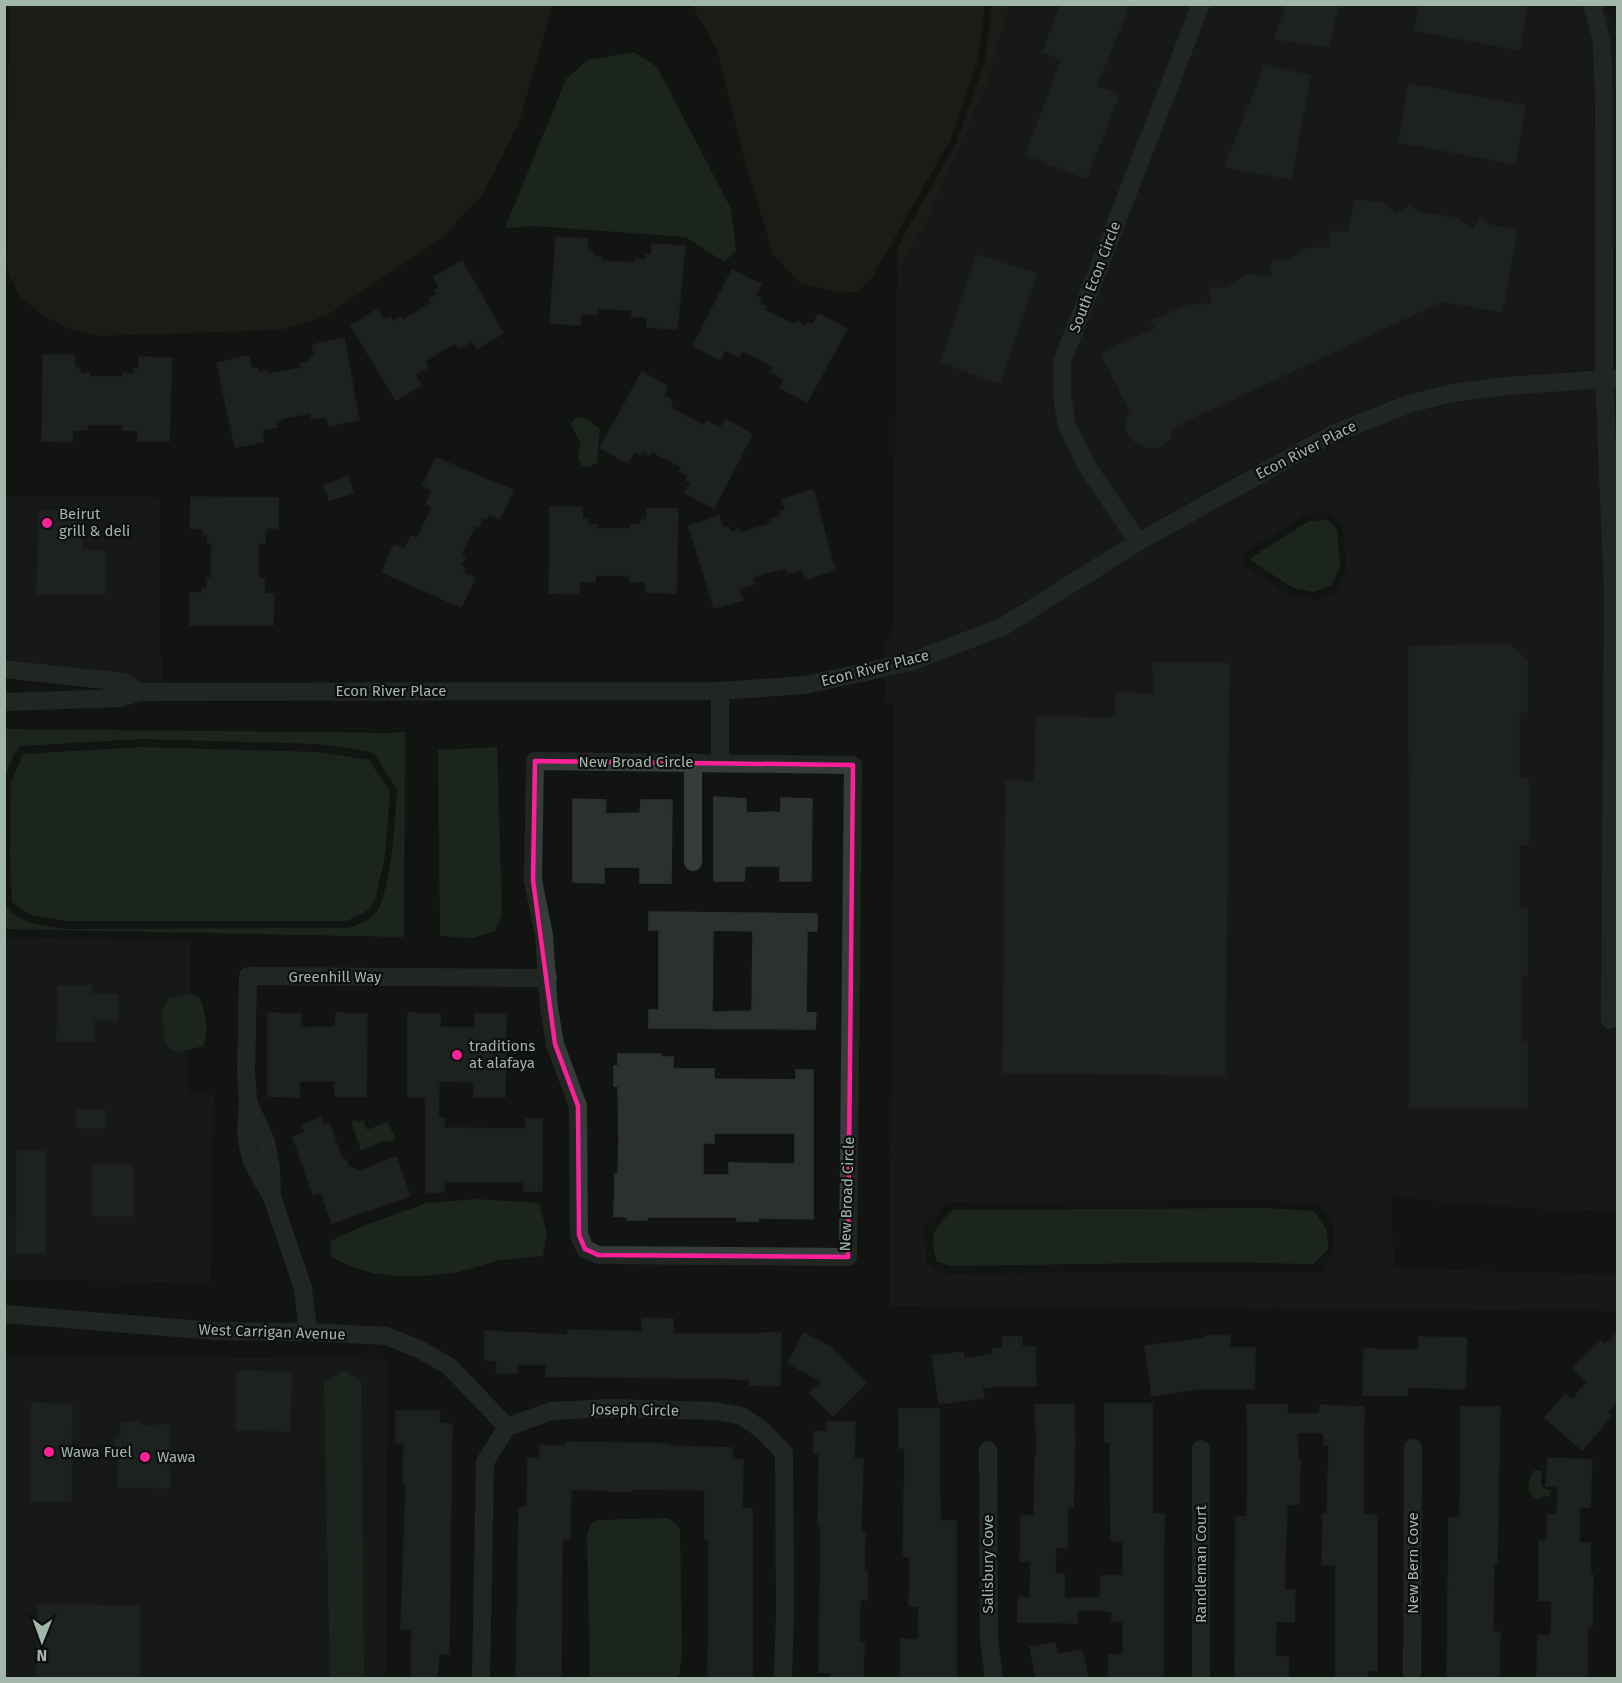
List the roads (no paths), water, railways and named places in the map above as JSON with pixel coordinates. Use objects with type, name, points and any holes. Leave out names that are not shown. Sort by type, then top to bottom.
[{"type":"street","name":"South Econ Circle","points":[[1138,542],[1087,466],[1067,424],[1062,396],[1062,362],[1201,4]]},
{"type":"street","points":[[1592,4],[1602,42],[1611,378],[1613,592],[1611,1020]]},
{"type":"street","name":"Econ River Place","points":[[4,702],[120,698],[140,692],[720,691],[806,685],[911,662],[1004,626],[1138,542],[1332,434],[1409,404],[1453,393],[1505,386],[1611,378]]},
{"type":"street","name":"Econ River Place","points":[[4,669],[123,682],[140,692]]},
{"type":"street","points":[[720,691],[720,763]]},
{"type":"street","name":"New Broad Circle","points":[[535,761],[693,762],[853,765],[848,1257],[598,1255],[585,1249],[579,1235],[578,1106],[555,1044],[549,1008],[544,936],[533,880],[535,761]]},
{"type":"street","points":[[693,762],[693,862]]},
{"type":"street","name":"Greenhill Way","points":[[308,1332],[303,1288],[272,1197],[252,1162],[248,1147],[246,1132],[249,1102],[246,1073],[248,976],[548,978]]},
{"type":"street","name":"West Carrigan Avenue","points":[[4,1314],[215,1331],[387,1336],[419,1349],[449,1366],[507,1427]]},
{"type":"street","name":"Joseph Circle","points":[[507,1427],[551,1411],[610,1408],[715,1411],[742,1416],[762,1430],[784,1453],[783,1678]]},
{"type":"street","points":[[481,1678],[485,1462],[507,1427]]},
{"type":"street","name":"New Bern Cove","points":[[1412,1678],[1413,1448]]},
{"type":"street","name":"Randleman Court","points":[[1200,1449],[1201,1678]]},
{"type":"street","name":"Salisbury Cove","points":[[988,1450],[989,1640],[994,1678]]},
{"type":"place","name":"Beirut grill & deli","points":[[47,523]]},
{"type":"place","name":"traditions at alafaya","points":[[457,1055]]},
{"type":"place","name":"Wawa Fuel","points":[[49,1452]]},
{"type":"place","name":"Wawa","points":[[145,1457]]}]
